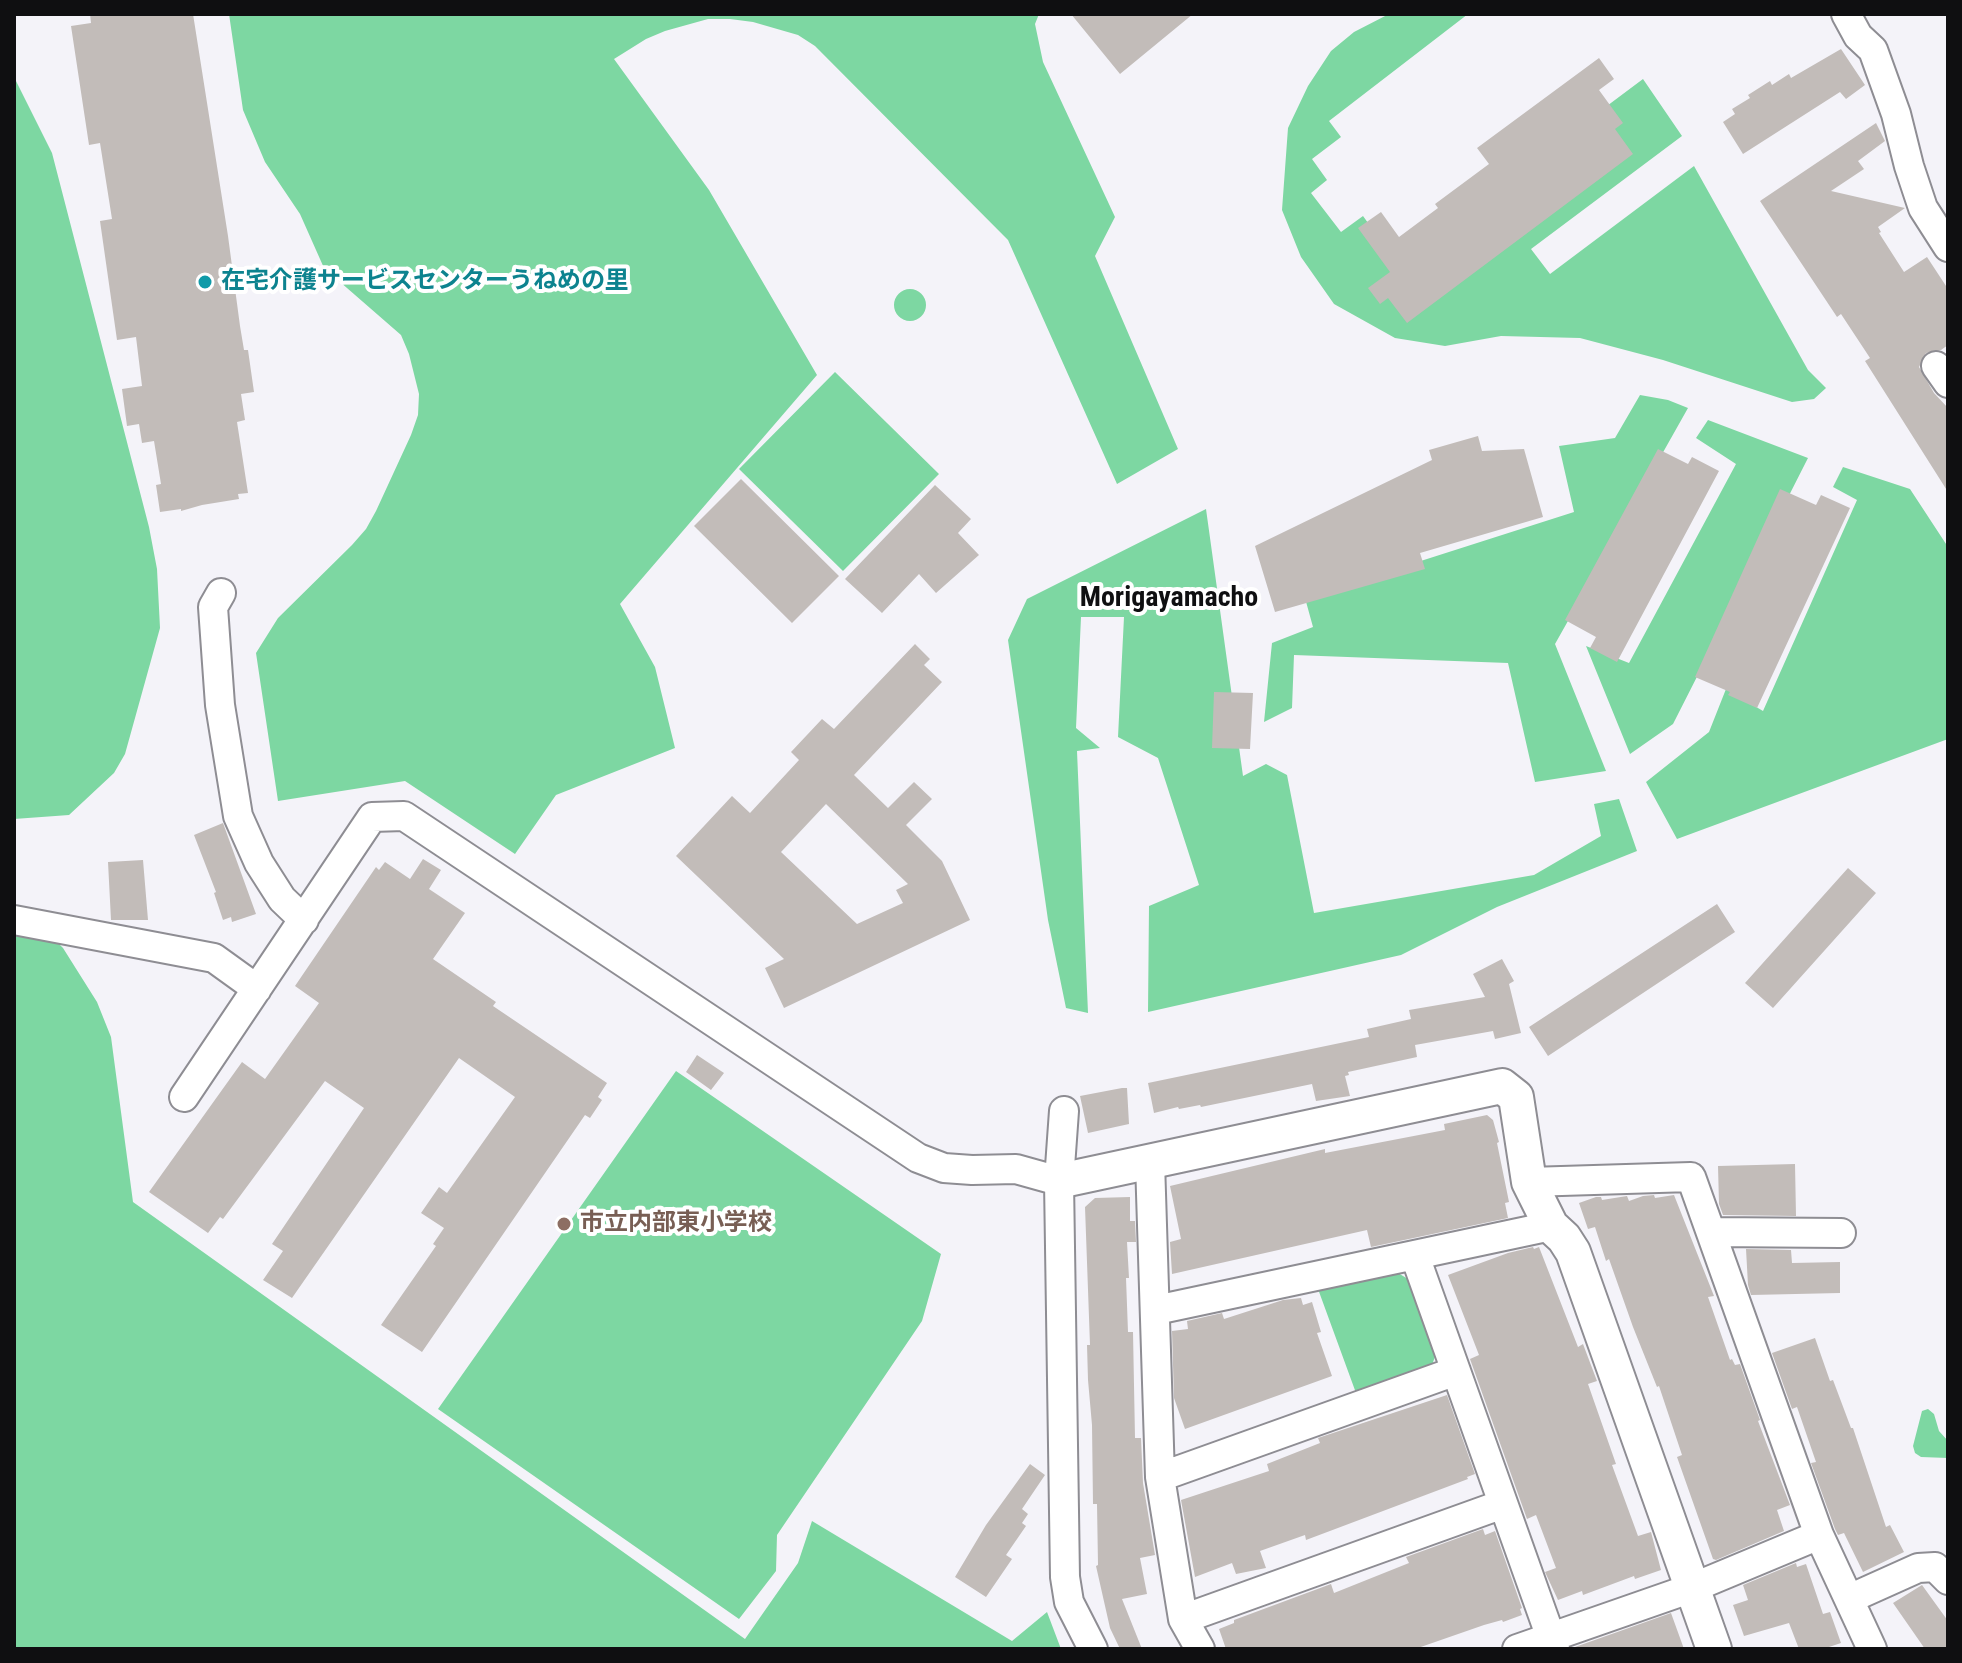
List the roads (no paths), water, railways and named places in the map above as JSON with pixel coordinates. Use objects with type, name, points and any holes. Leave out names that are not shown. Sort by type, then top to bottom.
[{"type":"street","points":[[1846,14],[1858,36],[1873,50],[1896,114],[1923,208],[1948,247]]},
{"type":"street","points":[[221,593],[213,607],[220,705],[238,816],[259,863],[282,899],[304,920]]},
{"type":"street","points":[[184,1097],[372,817],[404,816],[918,1158],[944,1168],[1016,1169],[1059,1181],[1502,1086],[1516,1097],[1529,1182],[1551,1226],[1573,1252],[1714,1649]]},
{"type":"street","points":[[14,920],[214,958],[257,989]]},
{"type":"street","points":[[1064,1111],[1059,1181],[1065,1577],[1069,1602],[1093,1649]]},
{"type":"street","points":[[1150,1162],[1160,1477],[1183,1619],[1200,1649]]},
{"type":"street","points":[[1529,1182],[1691,1177],[1819,1535],[1872,1649]]},
{"type":"street","points":[[1156,1310],[1551,1226]]},
{"type":"street","points":[[1711,1232],[1841,1233]]},
{"type":"street","points":[[1415,1256],[1553,1643]]},
{"type":"street","points":[[1160,1477],[1456,1371]]},
{"type":"street","points":[[1183,1619],[1503,1504]]},
{"type":"street","points":[[1517,1649],[1553,1643],[1819,1535]]},
{"type":"street","points":[[1849,1599],[1918,1568],[1935,1567],[1948,1580]]},
{"type":"place","name":"在宅介護サービスセンターうねめの里","points":[[205,282]]},
{"type":"place","name":"市立内部東小学校","points":[[564,1224]]},
{"type":"district","name":"Morigayamacho","points":[[1169,599]]}]
